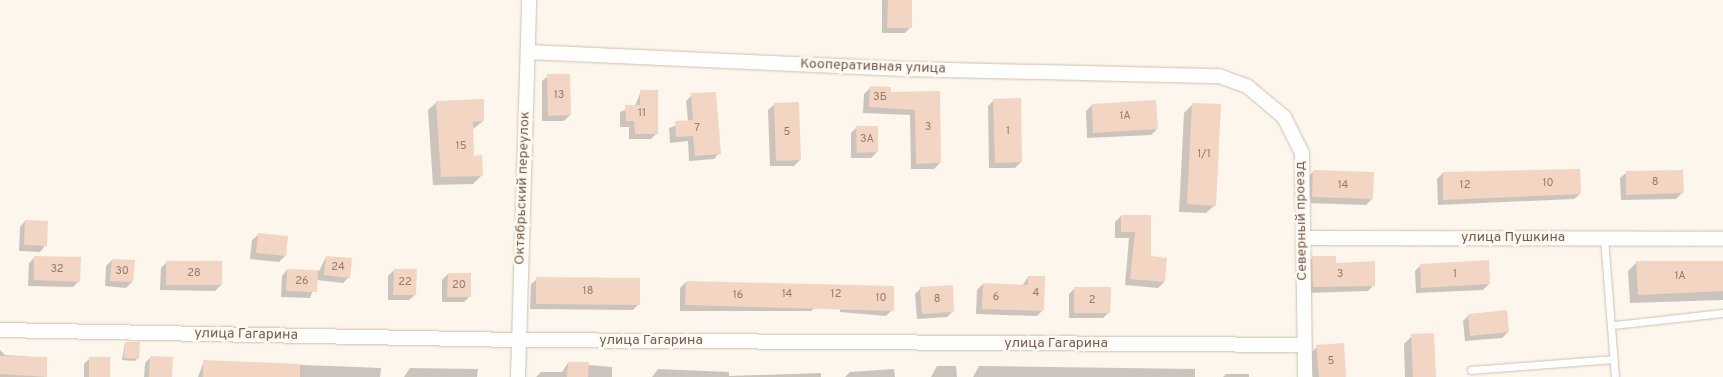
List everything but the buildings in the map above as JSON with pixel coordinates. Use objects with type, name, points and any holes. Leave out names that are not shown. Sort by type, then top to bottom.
[{"type":"street","name":"Октябрьский переулок","points":[[518,377],[529,0]]},
{"type":"street","name":"Кооперативная улица","points":[[528,52],[904,69],[1219,76]]},
{"type":"street","name":"Северный проезд","points":[[1219,76],[1247,86],[1270,102],[1296,135],[1302,153],[1304,238],[1302,345],[1305,377]]},
{"type":"street","name":"улица Пушкина","points":[[1304,238],[1723,239]]},
{"type":"street","name":"улица Гагарина","points":[[0,330],[518,340],[1302,345]]},
{"type":"lane","points":[[1604,238],[1606,295],[1614,325],[1615,377]]},
{"type":"lane","points":[[1614,325],[1723,313]]},
{"type":"lane","points":[[1471,370],[1614,359]]}]
